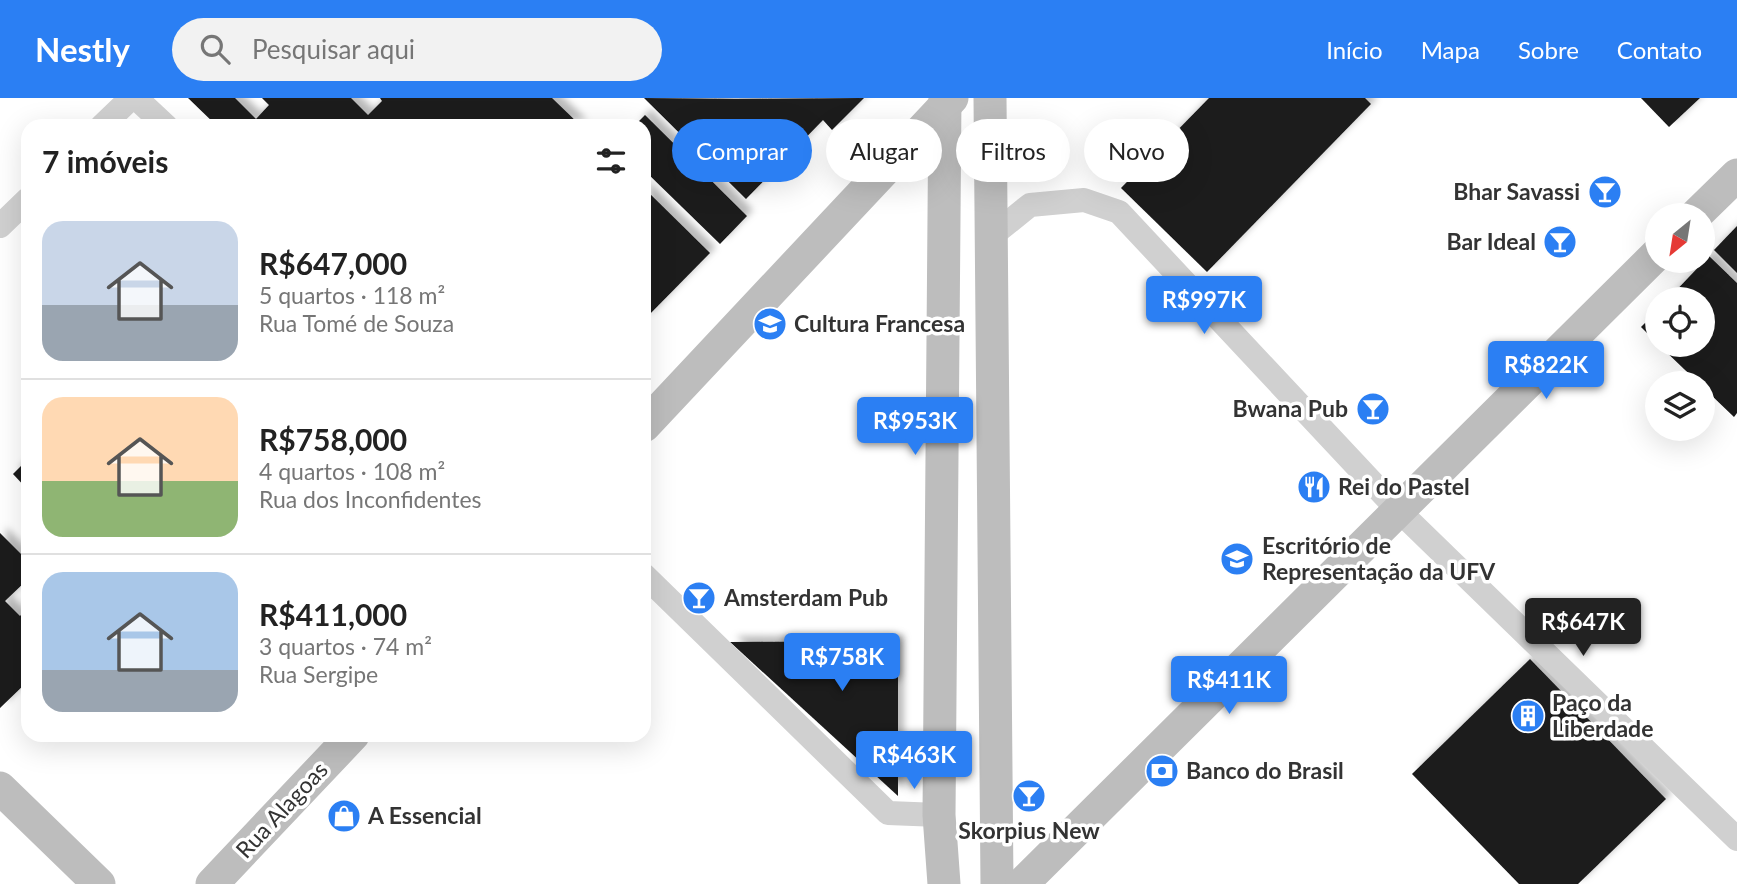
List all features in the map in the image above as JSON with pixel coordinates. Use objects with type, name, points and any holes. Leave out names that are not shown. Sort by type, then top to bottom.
[{"type":"street","points":[[110,119],[133,98],[158,119]]},
{"type":"street","points":[[990,98],[989,238],[998,884]]},
{"type":"street","points":[[651,418],[947,101]]},
{"type":"street","points":[[944,884],[939,815],[947,101]]},
{"type":"street","points":[[1709,203],[1737,176]]},
{"type":"street","points":[[989,238],[1030,205],[1084,200],[1119,212],[1397,509],[1737,839]]},
{"type":"street","points":[[0,226],[21,206]]},
{"type":"street","points":[[1022,884],[1645,266]]},
{"type":"street","points":[[651,582],[888,813],[939,815]]},
{"type":"street","name":"Rua Alagoas","points":[[212,884],[346,742]]},
{"type":"street","points":[[0,789],[99,884]]},
{"type":"building","points":[[188,98],[235,98],[256,119],[210,119]]},
{"type":"building","points":[[262,98],[351,98],[368,115],[382,101],[380,98],[552,98],[574,119],[256,119],[269,105]]},
{"type":"building","points":[[644,98],[864,98],[843,119],[826,119],[826,123],[823,120],[812,131],[812,119],[672,119],[672,126]]},
{"type":"building","points":[[1209,98],[1365,98],[1371,104],[1207,272],[1121,188],[1127,182],[1189,182],[1188,119]]},
{"type":"building","points":[[1641,98],[1700,98],[1669,127]]},
{"type":"building","points":[[651,121],[672,142],[672,182],[713,182],[747,216],[720,244],[651,177]]},
{"type":"building","points":[[729,182],[763,182],[746,199]]},
{"type":"building","points":[[651,195],[710,253],[651,313]]},
{"type":"building","points":[[1737,226],[1737,273],[1715,251]]},
{"type":"building","points":[[1715,262],[1737,283],[1737,413],[1734,417],[1715,399],[1715,371],[1686,371],[1672,357],[1715,357],[1715,287],[1679,287],[1693,273],[1715,273]]},
{"type":"building","points":[[21,466],[21,483],[13,474]]},
{"type":"building","points":[[0,533],[21,554],[21,586],[5,601],[21,615],[21,688],[0,708]]},
{"type":"building","points":[[898,641],[898,796],[730,642]]},
{"type":"building","name":"Paço da Liberdade","points":[[1530,659],[1666,799],[1578,884],[1519,884],[1412,774]]},
{"type":"place","name":"Bhar Savassi","points":[[1605,192]]},
{"type":"place","name":"Bar Ideal","points":[[1560,242]]},
{"type":"place","name":"Cultura Francesa","points":[[770,324]]},
{"type":"place","name":"Bwana Pub","points":[[1373,409]]},
{"type":"place","name":"Rei do Pastel","points":[[1314,487]]},
{"type":"place","name":"Escritório de Representação da UFV","points":[[1237,559]]},
{"type":"place","name":"Amsterdam Pub","points":[[699,598]]},
{"type":"place","name":"Paço da Liberdade","points":[[1528,716]]},
{"type":"place","name":"Banco do Brasil","points":[[1162,771]]},
{"type":"place","name":"Skorpius New","points":[[1029,796]]},
{"type":"place","name":"A Essencial","points":[[344,816]]}]
